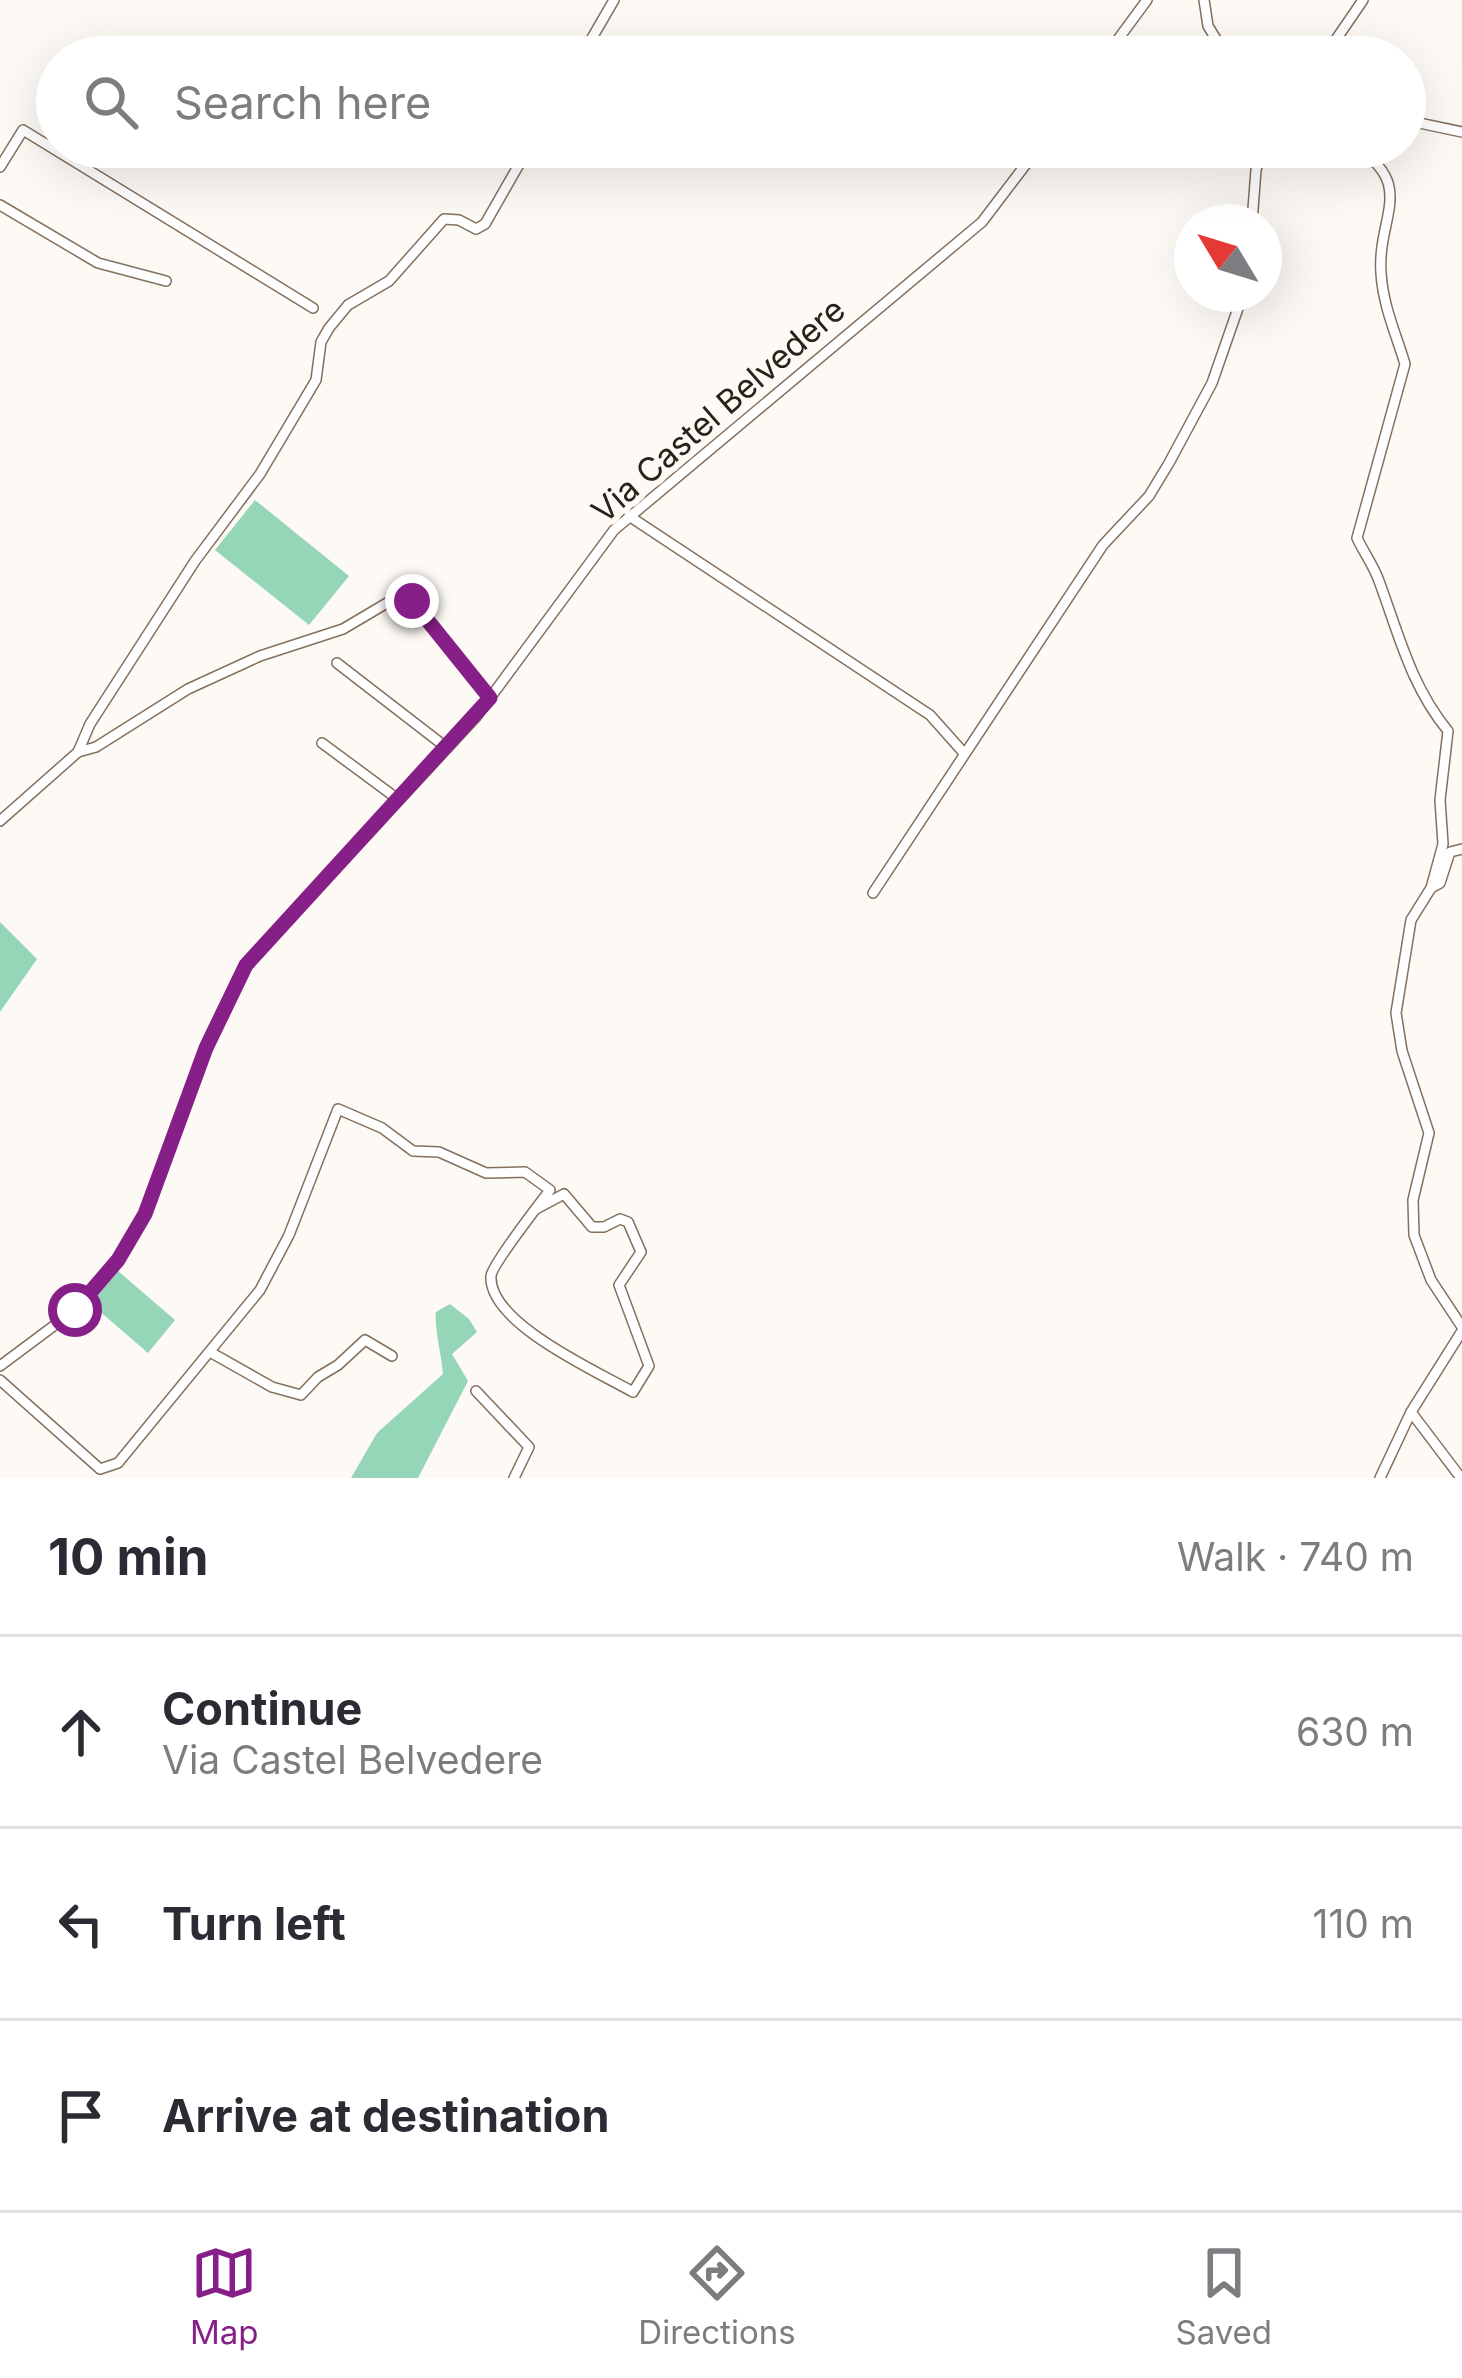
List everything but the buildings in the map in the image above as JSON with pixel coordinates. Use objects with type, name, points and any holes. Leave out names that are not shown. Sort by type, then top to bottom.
[{"type":"street","points":[[593,36],[614,0]]},
{"type":"street","points":[[1121,36],[1148,0]]},
{"type":"street","points":[[1204,0],[1214,36]]},
{"type":"street","points":[[1338,36],[1363,0]]},
{"type":"street","points":[[1426,124],[1462,132]]},
{"type":"street","points":[[0,166],[22,130],[36,139]]},
{"type":"street","points":[[84,168],[313,308]]},
{"type":"street","points":[[0,821],[78,752],[90,724],[175,591],[271,455],[316,380],[322,342],[338,315],[389,281],[444,219],[476,229],[485,224],[518,168]]},
{"type":"street","name":"Via Castel Belvedere","points":[[0,1366],[75,1310],[118,1260],[145,1214],[206,1048],[246,965],[490,698],[598,549],[629,516],[982,222],[1023,168]]},
{"type":"street","points":[[1253,204],[1257,168]]},
{"type":"street","points":[[1380,168],[1390,187],[1380,256],[1382,286],[1394,338],[1406,364],[1357,538],[1379,581],[1409,668],[1425,701],[1448,731],[1440,800],[1444,837],[1431,888],[1411,920],[1396,1021],[1429,1133],[1413,1200],[1414,1235],[1431,1280],[1462,1329],[1411,1412],[1380,1478]]},
{"type":"street","points":[[0,205],[98,263],[166,281]]},
{"type":"street","points":[[873,893],[1103,544],[1149,496],[1212,383],[1237,312]]},
{"type":"street","points":[[629,516],[930,715],[963,752]]},
{"type":"street","points":[[78,752],[96,747],[211,678],[260,656],[320,639],[404,597],[490,698]]},
{"type":"street","points":[[337,663],[447,748]]},
{"type":"street","points":[[322,743],[399,800]]},
{"type":"street","points":[[1431,888],[1440,883],[1450,852],[1462,848]]},
{"type":"street","points":[[0,1380],[102,1474],[118,1463],[250,1305],[272,1270],[338,1109],[382,1128],[412,1151],[440,1152],[486,1173],[524,1172],[550,1190],[536,1209],[491,1273],[494,1287],[532,1336],[633,1392],[650,1366],[619,1285],[641,1252],[628,1222],[620,1219],[592,1227],[564,1194],[536,1209]]},
{"type":"street","points":[[210,1352],[272,1387],[301,1395],[365,1340],[392,1356]]},
{"type":"street","points":[[476,1391],[530,1447],[514,1478]]},
{"type":"street","points":[[1411,1412],[1461,1478]]},
{"type":"green space","points":[[255,500],[349,576],[309,625],[215,550]]},
{"type":"green space","points":[[0,922],[37,959],[0,1012]]},
{"type":"green space","points":[[118,1271],[175,1320],[148,1353],[90,1303]]},
{"type":"green space","points":[[450,1304],[477,1332],[452,1354],[468,1381],[418,1478],[351,1478],[377,1433],[443,1374],[436,1312]]},
{"type":"route","points":[[75,1310],[118,1260],[145,1214],[212,1033],[246,965],[490,698],[412,601]]}]
